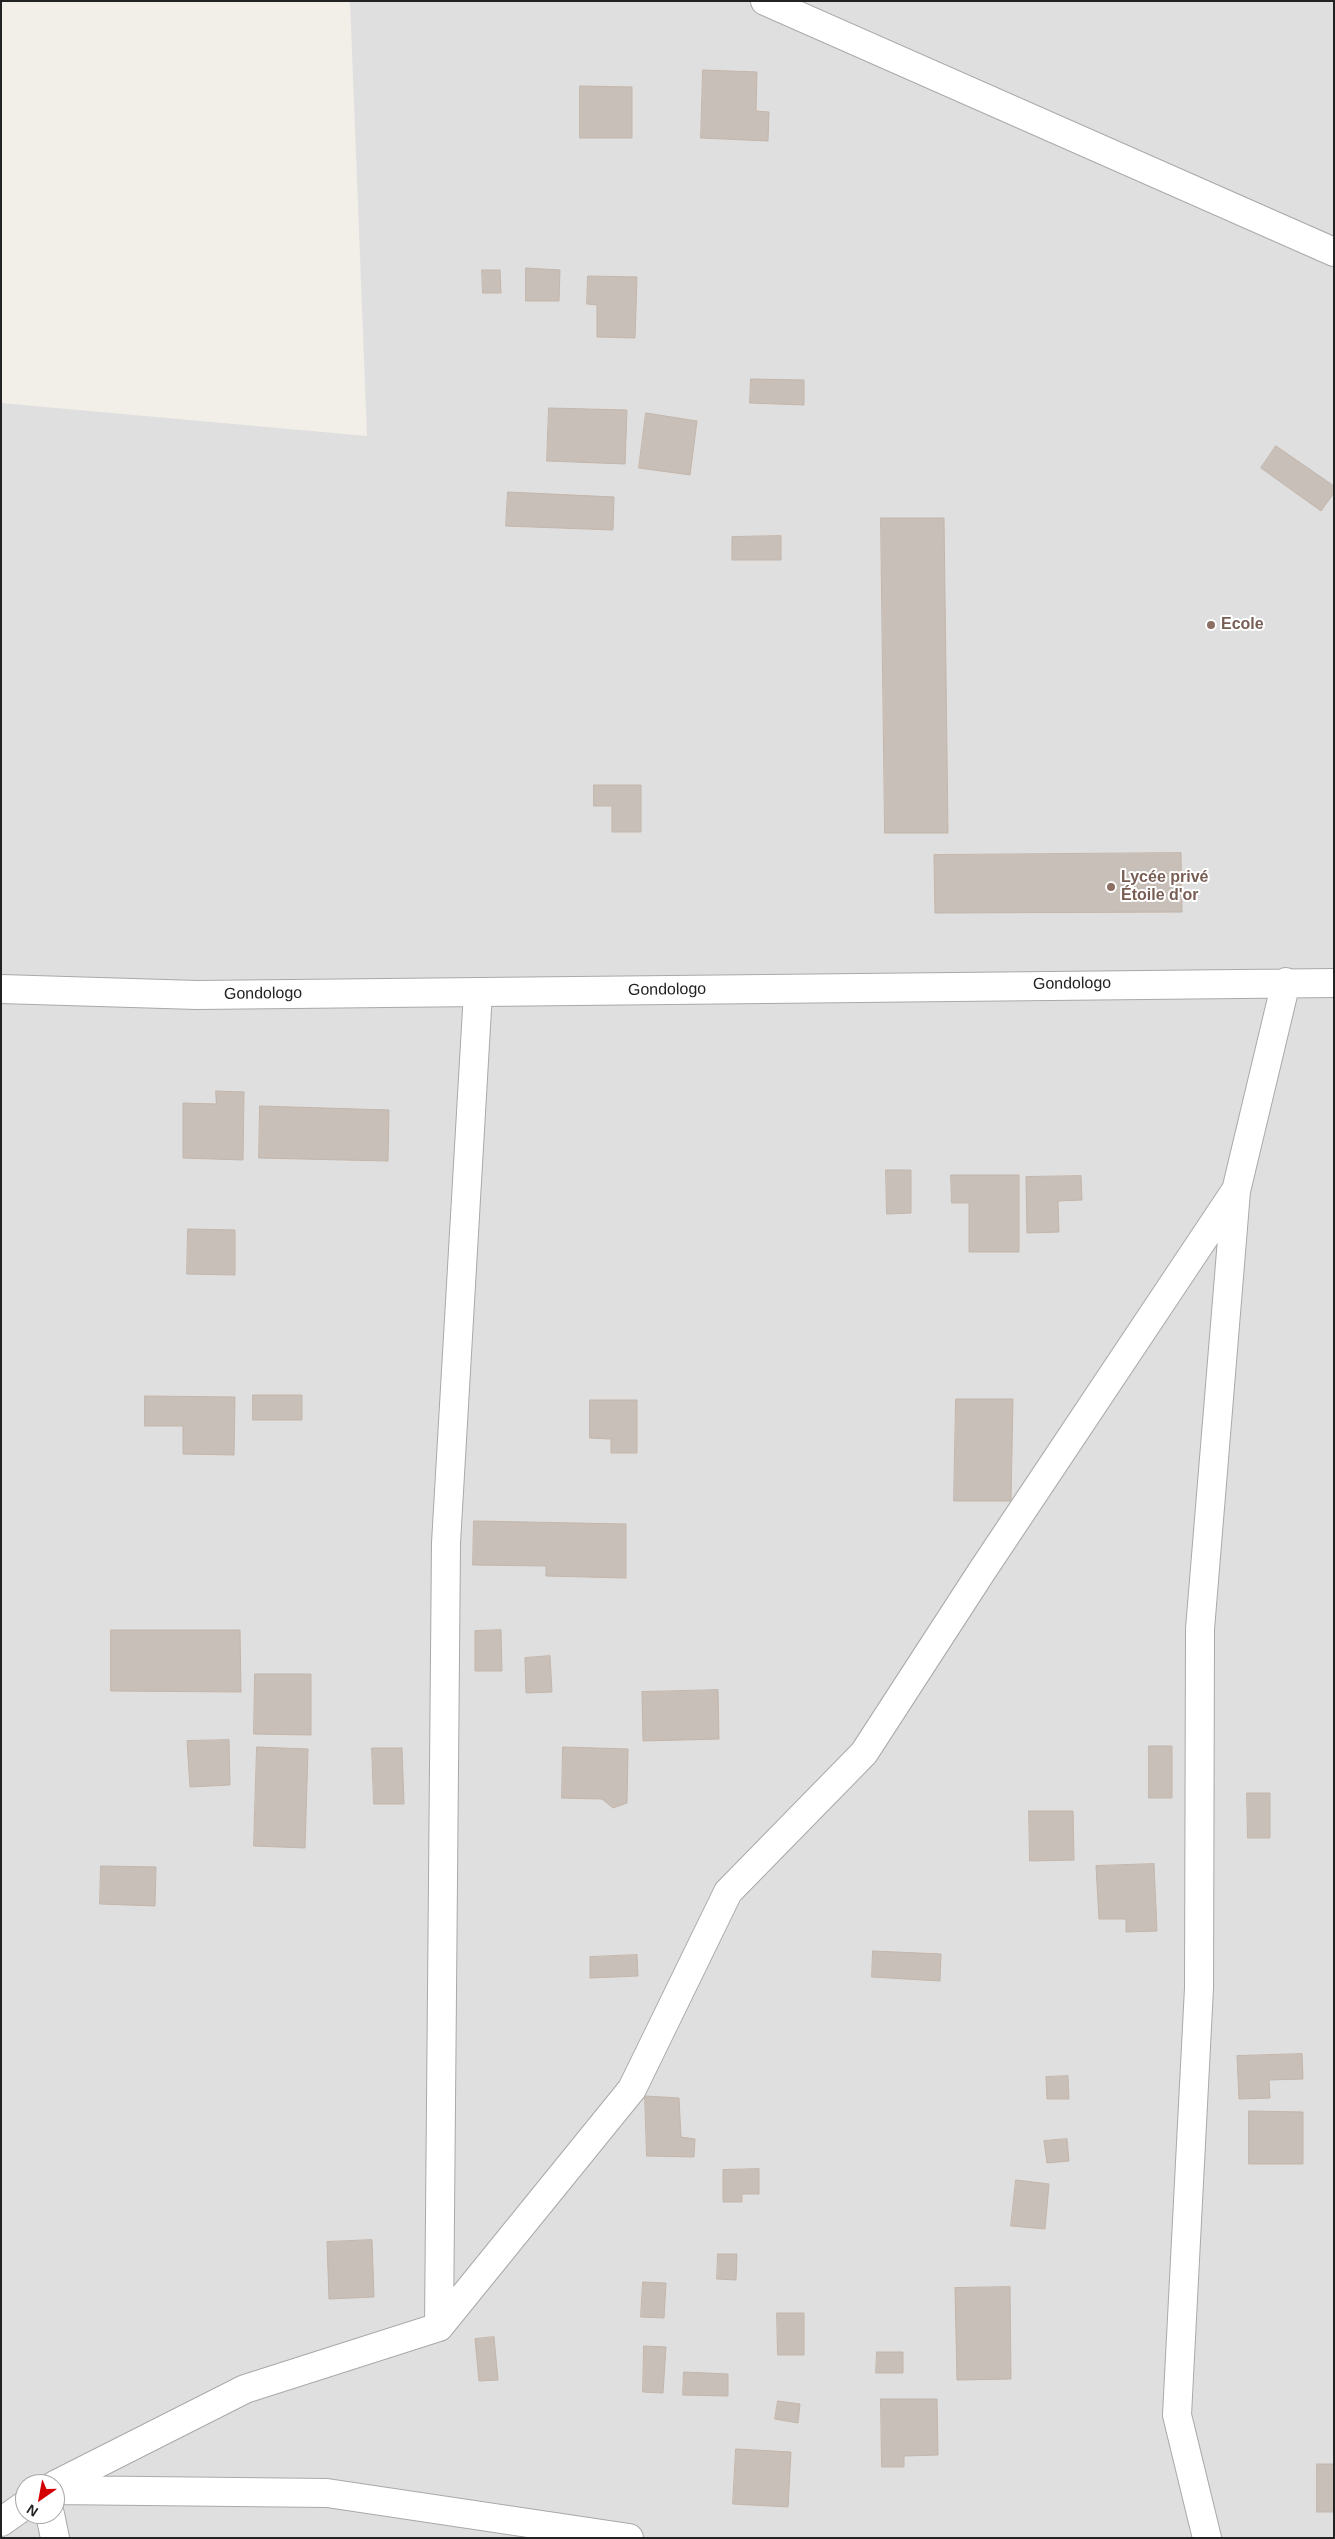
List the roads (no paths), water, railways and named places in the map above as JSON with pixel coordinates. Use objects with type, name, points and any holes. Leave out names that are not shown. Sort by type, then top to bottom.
[{"type":"street","points":[[765,1],[1334,252]]},
{"type":"street","points":[[1207,2538],[1177,2415],[1199,1988],[1200,1629],[1236,1190],[1286,982]]},
{"type":"street","name":"Gondologo","points":[[1,989],[197,995],[1286,982],[1334,983]]},
{"type":"street","points":[[439,2327],[446,1543],[478,992]]},
{"type":"street","points":[[65,2480],[244,2389],[439,2327],[632,2090],[728,1892],[864,1753],[982,1571],[1236,1190]]},
{"type":"street","points":[[65,2490],[326,2493],[629,2538]]},
{"type":"street","points":[[1,2522],[15,2512]]},
{"type":"street","points":[[52,2524],[55,2538]]},
{"type":"place","name":"Ecole","points":[[1211,625]]},
{"type":"place","name":"Lycée privé Étoile d'or","points":[[1111,887]]}]
